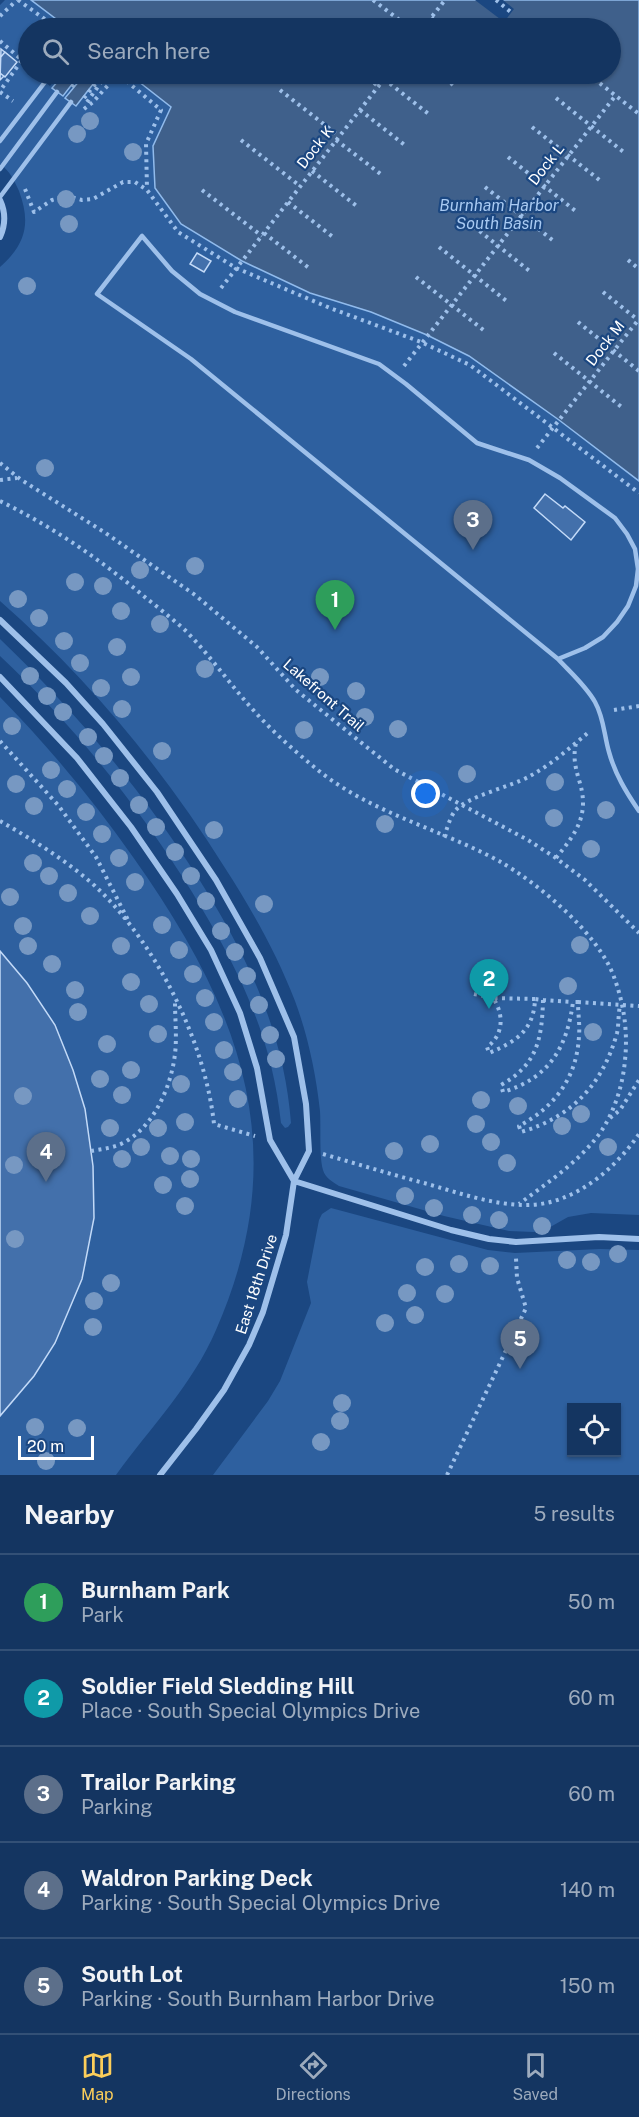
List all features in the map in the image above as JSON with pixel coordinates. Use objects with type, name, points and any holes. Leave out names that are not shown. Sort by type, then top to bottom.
[{"type":"street","points":[[0,198],[5,210],[5,222],[0,237]]},
{"type":"street","name":"East 18th Drive","points":[[0,620],[66,683],[103,724],[157,792],[216,880],[260,958],[294,1037],[306,1104],[309,1151],[294,1181],[285,1235],[263,1312],[249,1345],[224,1390],[160,1475]]},
{"type":"street","points":[[0,676],[77,758],[177,894],[211,950],[240,1013],[258,1068],[270,1140],[294,1181],[450,1230],[489,1239],[516,1242],[599,1237],[639,1239]]},
{"type":"lane","points":[[0,141],[44,84]]},
{"type":"lane","points":[[0,169],[57,92]]},
{"type":"lane","points":[[0,198],[71,102]]},
{"type":"lane","points":[[558,659],[585,648],[603,637],[628,606],[636,586],[638,569],[635,549],[615,518],[560,478],[529,460],[477,443],[379,364],[235,312],[200,294],[172,271],[142,237],[97,294],[191,359],[558,659],[595,702],[602,719],[615,773],[639,811]]},
{"type":"path","points":[[0,16],[17,0],[43,18]]},
{"type":"path","points":[[373,0],[397,18]]},
{"type":"path","points":[[431,18],[445,0]]},
{"type":"path","points":[[496,0],[512,13]]},
{"type":"path","points":[[0,41],[18,57]]},
{"type":"path","points":[[18,66],[0,92],[24,110]]},
{"type":"path","points":[[89,98],[97,84]]},
{"type":"path","points":[[78,116],[109,84]]},
{"type":"path","points":[[130,84],[161,110],[146,144],[147,190]]},
{"type":"path","points":[[390,84],[430,115]]},
{"type":"path","points":[[601,84],[639,114]]},
{"type":"path","name":"Dock K","points":[[211,300],[378,86]]},
{"type":"path","points":[[280,90],[382,176]]},
{"type":"path","name":"Dock L","points":[[396,376],[616,95]]},
{"type":"path","points":[[556,98],[626,154]]},
{"type":"path","points":[[360,110],[406,146]]},
{"type":"path","points":[[532,127],[602,182]]},
{"type":"path","points":[[241,140],[300,186]]},
{"type":"path","points":[[508,158],[578,213]]},
{"type":"path","points":[[312,171],[358,207]]},
{"type":"path","points":[[17,174],[34,212],[51,200],[67,196],[82,201],[93,199],[123,182],[135,182],[147,190],[178,232],[236,268],[330,308],[422,342],[470,365],[554,426],[639,493]]},
{"type":"path","points":[[485,187],[555,242]]},
{"type":"path","points":[[202,190],[309,268]]},
{"type":"path","points":[[288,202],[333,237]]},
{"type":"path","points":[[462,217],[532,273]]},
{"type":"path","points":[[440,247],[509,303]]},
{"type":"path","points":[[628,260],[639,269]]},
{"type":"path","points":[[416,277],[486,332]]},
{"type":"path","points":[[603,292],[639,320]]},
{"type":"path","name":"Dock M","points":[[529,460],[639,320]]},
{"type":"path","points":[[578,322],[639,371]]},
{"type":"path","points":[[554,353],[624,409]]},
{"type":"path","name":"Lakefront Trail","points":[[0,463],[18,478],[104,532],[195,595],[257,647],[296,690],[394,769],[528,840],[556,858],[585,880],[639,933]]},
{"type":"path","points":[[0,480],[18,478]]},
{"type":"path","points":[[0,501],[45,525],[114,571],[185,631],[267,725],[330,779],[384,811],[486,855],[511,869],[540,889],[596,944],[614,976],[620,1005],[625,1016],[627,1042],[624,1073],[603,1129],[578,1158],[519,1204]]},
{"type":"path","points":[[611,711],[639,706]]},
{"type":"path","points":[[444,837],[454,812],[461,806],[479,796],[495,792],[530,777],[593,729]]},
{"type":"path","points":[[0,741],[57,805],[96,857],[133,931]]},
{"type":"path","points":[[556,858],[572,837],[584,808],[584,796],[574,765],[573,754],[576,742]]},
{"type":"path","points":[[0,821],[71,867],[109,901],[133,931],[159,970],[175,1000],[204,1070],[214,1124],[253,1135]]},
{"type":"path","points":[[474,994],[493,998],[639,1006]]},
{"type":"path","points":[[493,998],[500,1012],[501,1027],[496,1039],[487,1047],[489,1053],[508,1044],[528,1026],[534,1015],[535,999]]},
{"type":"path","points":[[91,1151],[123,1142],[146,1125],[159,1104],[172,1070],[175,1052],[175,1000]]},
{"type":"path","points":[[543,1000],[541,1032],[534,1053],[522,1071],[501,1085],[503,1092],[530,1081],[554,1059],[569,1028],[573,1002]]},
{"type":"path","points":[[573,1002],[578,1052],[570,1078],[544,1111],[519,1126],[521,1132],[533,1129],[564,1112],[596,1082],[613,1044],[620,1005]]},
{"type":"path","points":[[607,1120],[620,1110],[639,1080]]},
{"type":"path","points":[[322,1154],[464,1194],[519,1204],[542,1204],[578,1193],[601,1176],[639,1134]]},
{"type":"path","points":[[447,1475],[526,1308],[518,1278],[515,1253]]},
{"type":"shaded area","points":[[5,0],[31,0],[55,18],[18,18],[18,84],[48,84],[50,86],[56,84],[53,88],[63,96],[72,84],[77,84],[66,98],[76,106],[93,84],[142,84],[171,107],[153,146],[181,224],[242,261],[310,293],[371,312],[427,335],[469,356],[639,481],[639,1215],[591,1213],[568,1217],[545,1230],[509,1231],[444,1216],[339,1186],[327,1178],[322,1164],[320,1111],[316,1083],[304,1028],[288,984],[254,916],[201,831],[150,760],[64,661],[0,601],[0,267],[21,241],[25,213],[13,179],[0,164],[0,5]]},
{"type":"shaded area","points":[[0,639],[55,694],[106,752],[176,844],[215,905],[260,994],[271,1025],[287,1089],[291,1123],[288,1127],[285,1128],[281,1123],[270,1060],[250,1002],[224,947],[192,892],[150,828],[104,768],[54,710],[0,656]]},
{"type":"shaded area","points":[[0,697],[36,735],[102,815],[171,914],[203,970],[228,1026],[245,1083],[253,1141],[252,1202],[240,1264],[216,1330],[195,1369],[116,1475],[0,1475]]},
{"type":"shaded area","points":[[331,1208],[488,1250],[515,1253],[600,1249],[639,1250],[639,1475],[213,1475],[268,1401],[280,1381],[311,1303],[307,1282],[322,1214]]},
{"type":"water","name":"Burnham Harbor South Basin","points":[[31,0],[639,0],[639,481],[469,356],[427,335],[371,312],[310,293],[242,261],[181,224],[155,188],[153,146],[171,107],[142,84],[621,84],[621,18],[55,18]]},
{"type":"water","points":[[55,84],[72,84],[63,96],[52,88]]},
{"type":"water","points":[[77,84],[93,84],[76,106],[65,98]]},
{"type":"pier","points":[[475,0],[503,0],[514,9],[507,18],[499,18]]},
{"type":"building","points":[[1,49],[17,62],[0,80]]},
{"type":"building","points":[[5,52],[17,62],[5,77],[0,73],[0,58]]},
{"type":"building","points":[[197,253],[211,261],[204,272],[190,264]]},
{"type":"building","points":[[545,494],[585,522],[571,540],[534,508]]},
{"type":"building","points":[[0,951],[27,983],[55,1025],[73,1070],[85,1109],[93,1166],[94,1218],[82,1279],[55,1343],[34,1376],[0,1416]]},
{"type":"place","name":"Trailor Parking","points":[[473,550]]},
{"type":"place","name":"Burnham Park","points":[[335,630]]},
{"type":"place","name":"Soldier Field Sledding Hill","points":[[489,1009]]},
{"type":"place","name":"Waldron Parking Deck","points":[[46,1182]]},
{"type":"place","name":"South Lot","points":[[520,1369]]}]
